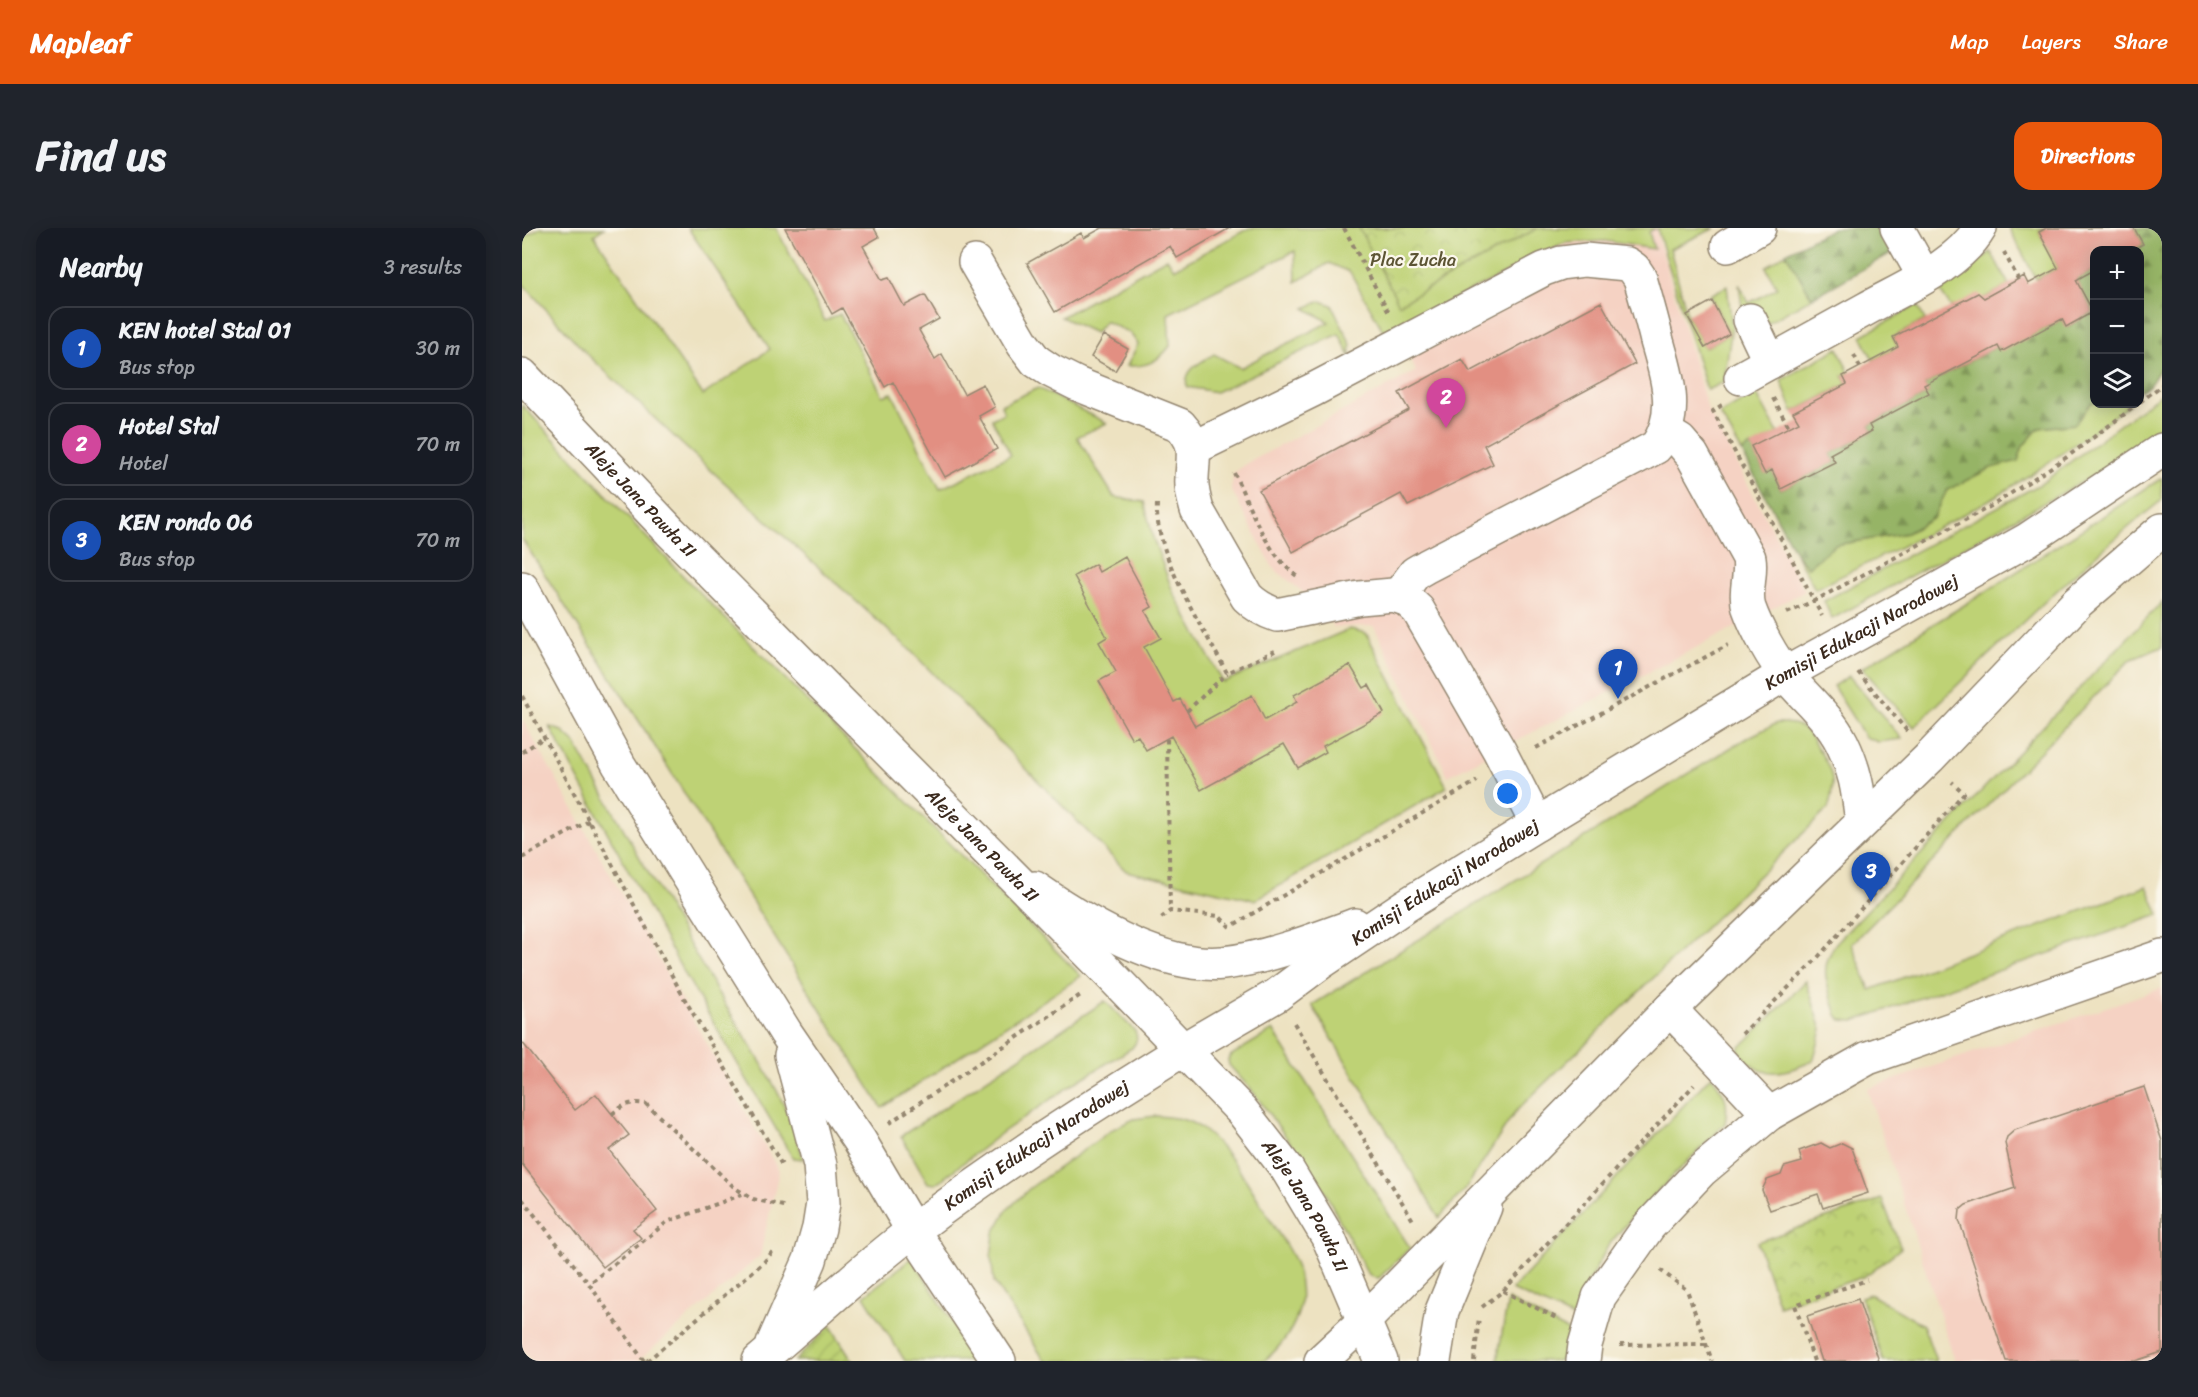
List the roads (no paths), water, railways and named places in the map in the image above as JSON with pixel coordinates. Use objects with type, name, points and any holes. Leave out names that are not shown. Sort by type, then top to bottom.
[{"type":"street","points":[[1728,246],[1759,228]]},
{"type":"street","points":[[1897,228],[1925,276]]},
{"type":"street","points":[[1750,320],[1752,383],[1958,255],[1975,237],[1991,238]]},
{"type":"street","points":[[1194,448],[1313,390],[1544,269],[1561,263],[1585,260],[1627,264],[1634,269],[1640,278],[1670,384],[1670,406],[1665,432],[1656,447],[1415,573],[1398,596]]},
{"type":"street","points":[[975,262],[1023,344],[1036,361],[1077,384],[1180,424],[1188,434],[1194,448],[1191,477],[1192,496],[1197,510],[1253,604],[1277,615],[1360,598],[1393,595],[1406,599],[1418,610],[1499,750],[1537,824]]},
{"type":"street","name":"Aleje Jana Pawła II","points":[[522,375],[670,531],[1184,1049],[1242,1111],[1287,1170],[1329,1239],[1381,1361]]},
{"type":"street","points":[[1665,432],[1680,441],[1692,455],[1749,558],[1751,570],[1749,605],[1785,674],[1816,707],[1841,741],[1856,775],[1862,822]]},
{"type":"street","name":"Komisji Edukacji Narodowej","points":[[764,1357],[913,1230],[1057,1129],[1184,1049],[1277,995],[1405,906],[1537,824],[1785,674],[2027,540],[2162,450]]},
{"type":"street","points":[[1321,1361],[1364,1321],[1670,1010],[1929,758],[2078,602],[2162,530]]},
{"type":"street","points":[[522,588],[619,765],[786,1033],[860,1141],[913,1230],[999,1361]]},
{"type":"street","points":[[1001,865],[1061,906],[1131,944],[1189,962],[1222,963],[1249,958],[1303,943],[1405,906]]},
{"type":"street","points":[[1597,1353],[1585,1345],[1599,1297],[1649,1226],[1702,1170],[1768,1114],[1868,1058],[2162,956]]},
{"type":"street","points":[[1670,1010],[1768,1114]]},
{"type":"street","points":[[764,1357],[810,1260],[823,1203],[820,1165],[786,1033]]},
{"type":"street","points":[[1434,1361],[1442,1311],[1495,1186]]},
{"type":"place","name":"Hotel Stal","points":[[1446,428]]},
{"type":"place","name":"KEN hotel Stal 01","points":[[1618,699]]},
{"type":"place","name":"KEN rondo 06","points":[[1871,902]]},
{"type":"park label","name":"Plac Zucha","points":[[1413,260]]}]
